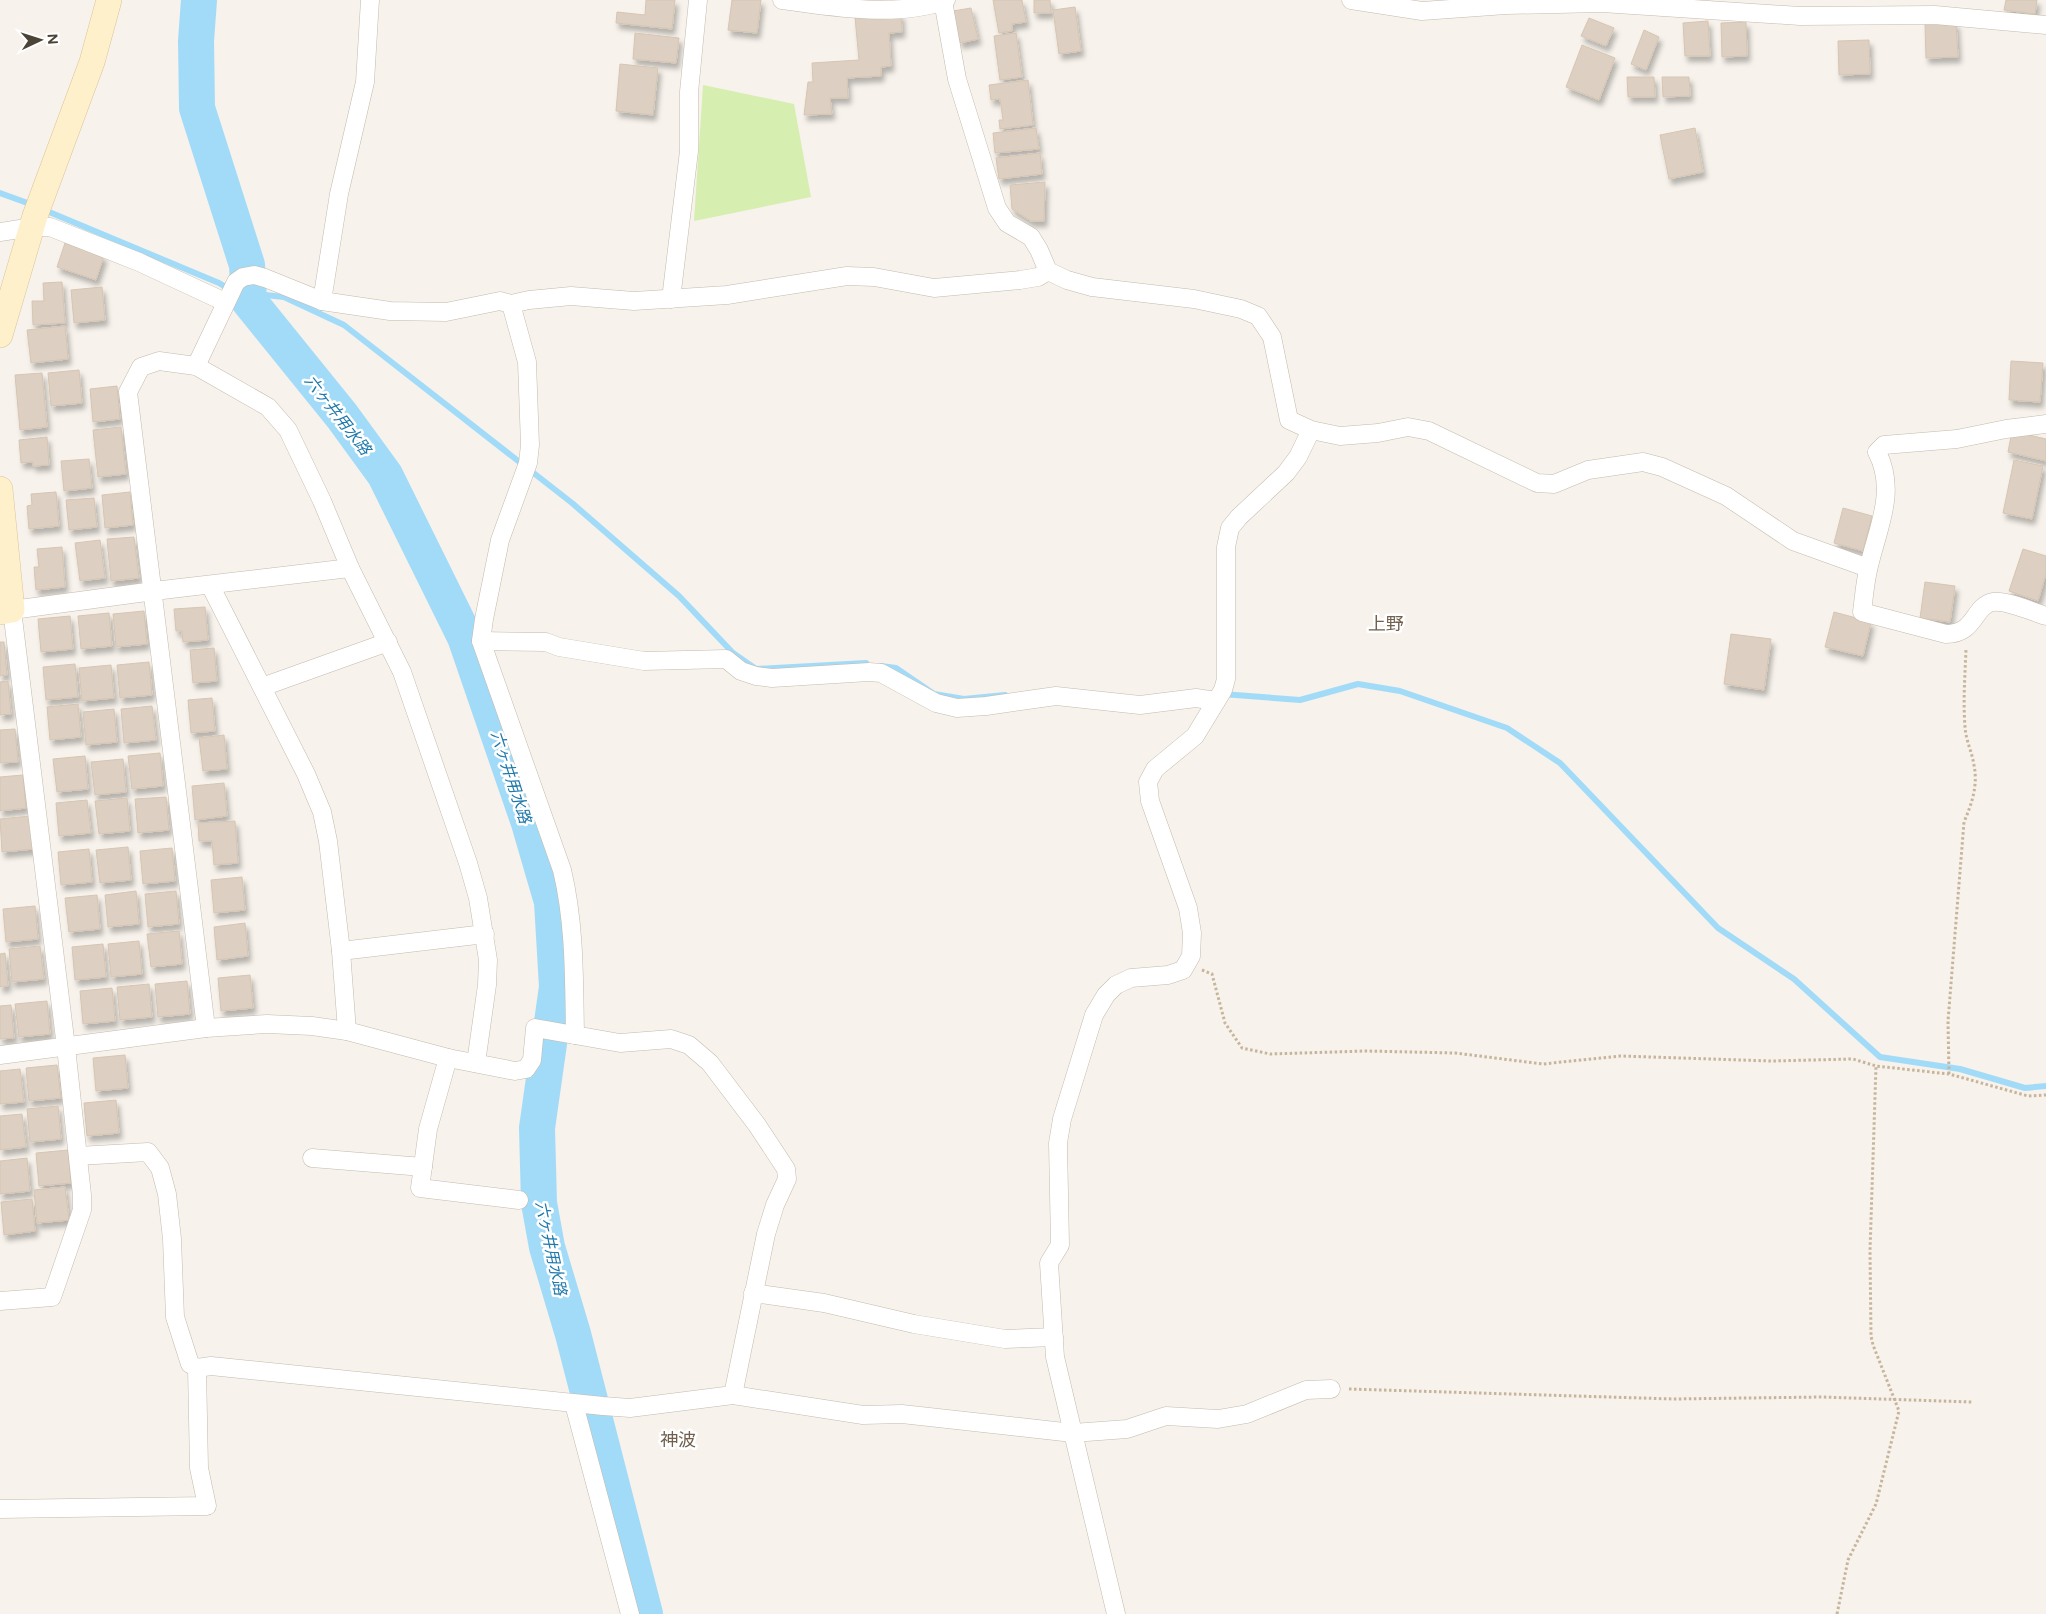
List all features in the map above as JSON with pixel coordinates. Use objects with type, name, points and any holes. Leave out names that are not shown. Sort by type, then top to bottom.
[{"type":"street","points":[[0,335],[37,213],[92,62],[109,0]]},
{"type":"street","points":[[322,301],[339,194],[366,82],[370,0]]},
{"type":"street","points":[[671,299],[689,150],[689,92],[698,0]]},
{"type":"street","points":[[782,0],[823,6],[903,10],[938,1],[957,79],[997,208],[1008,223],[1031,237],[1040,250],[1048,271],[1067,280],[1092,287],[1194,299],[1241,309],[1258,316],[1272,337],[1289,420],[1311,430],[1340,436],[1378,433],[1408,427],[1428,431],[1536,483],[1554,484],[1588,470],[1643,462],[1662,467],[1726,496],[1793,541],[1868,568]]},
{"type":"street","points":[[1351,0],[1422,11],[1506,4],[1604,2],[1800,16],[1935,14],[2046,25]]},
{"type":"street","points":[[0,232],[37,213]]},
{"type":"street","points":[[37,213],[50,227],[139,262],[237,287],[265,278],[322,301],[390,311],[446,312],[500,301],[511,304],[529,300],[571,296],[634,301],[727,295],[847,276],[874,276],[934,288],[1020,280],[1038,277],[1048,271]]},
{"type":"street","points":[[196,366],[237,287]]},
{"type":"street","points":[[511,304],[527,362],[530,445],[525,468],[500,540],[481,641],[562,870],[568,897],[573,960],[561,1032]]},
{"type":"street","points":[[206,1028],[154,591],[128,392],[140,368],[159,361],[196,366],[268,407],[288,430],[322,501],[350,568],[402,672],[468,863],[478,898],[485,934],[488,960],[487,985],[476,1064]]},
{"type":"street","points":[[2046,424],[2006,429],[1957,439],[1884,446],[1877,452],[1883,464],[1887,485],[1885,504],[1868,568],[1862,612],[1946,634],[1956,634],[1966,628],[1984,607],[1992,602],[2002,603],[2046,616]]},
{"type":"street","points":[[1116,1614],[1055,1357],[1049,1263],[1060,1245],[1058,1143],[1062,1119],[1094,1015],[1106,996],[1116,985],[1131,978],[1168,974],[1183,970],[1191,956],[1192,941],[1188,908],[1150,801],[1148,782],[1155,769],[1195,736],[1219,697],[1226,679],[1226,547],[1230,528],[1239,516],[1286,473],[1298,457],[1311,430]]},
{"type":"street","points":[[0,489],[6,611],[66,1047],[82,1210],[52,1297],[0,1302]]},
{"type":"street","points":[[6,611],[350,568]]},
{"type":"street","points":[[210,585],[306,774],[322,812],[328,841],[341,950],[347,1031]]},
{"type":"street","points":[[481,641],[546,642],[560,647],[644,661],[726,659],[741,671],[756,676],[772,678],[870,672],[881,673],[936,703],[957,708],[986,706],[1056,696],[1140,705],[1219,697]]},
{"type":"street","points":[[262,687],[388,642]]},
{"type":"street","points":[[341,950],[485,934]]},
{"type":"street","points":[[0,1055],[206,1028],[268,1024],[312,1026],[347,1031],[448,1058],[515,1071],[526,1069],[532,1060],[535,1028],[620,1043],[671,1038],[689,1045],[710,1063],[786,1169],[787,1179],[775,1205],[766,1234],[733,1395]]},
{"type":"street","points":[[448,1058],[428,1130],[420,1188],[519,1200]]},
{"type":"street","points":[[78,1156],[148,1152],[160,1168],[167,1194],[172,1239],[176,1317],[190,1364],[197,1368],[211,1366],[630,1408],[733,1395],[863,1416],[902,1414],[1073,1433],[1127,1429],[1166,1416],[1218,1419],[1246,1414],[1306,1390],[1330,1389]]},
{"type":"street","points":[[312,1158],[423,1167]]},
{"type":"street","points":[[753,1293],[824,1303],[914,1324],[1005,1340],[1054,1337]]},
{"type":"street","points":[[0,1509],[207,1506],[199,1468],[197,1368]]},
{"type":"street","points":[[578,1404],[630,1614]]},
{"type":"path","points":[[1949,1072],[1948,1021],[1964,822],[1974,797],[1976,780],[1974,764],[1967,745],[1965,728],[1966,628]]},
{"type":"path","points":[[1187,962],[1212,974],[1225,1023],[1242,1048],[1270,1054],[1366,1051],[1455,1053],[1543,1064],[1620,1056],[1771,1061],[1854,1058],[1876,1066],[1949,1072],[2028,1096],[2046,1095]]},
{"type":"path","points":[[1837,1614],[1848,1560],[1876,1504],[1899,1410],[1893,1399],[1871,1336],[1870,1251],[1876,1066]]},
{"type":"path","points":[[1330,1389],[1673,1399],[1822,1396],[1972,1402]]},
{"type":"green space","points":[[703,85],[794,104],[811,197],[694,221]]},
{"type":"building","points":[[646,0],[675,0],[672,29],[616,23],[617,12],[645,15]]},
{"type":"building","points":[[732,0],[761,0],[757,33],[728,30]]},
{"type":"building","points":[[993,0],[1022,0],[1026,22],[1012,24],[1012,31],[999,33]]},
{"type":"building","points":[[1034,0],[1050,0],[1051,13],[1034,13]]},
{"type":"building","points":[[2006,0],[2037,0],[2035,14],[2004,10]]},
{"type":"building","points":[[1075,7],[1081,51],[1059,54],[1053,10]]},
{"type":"building","points":[[971,8],[978,39],[960,43],[953,11]]},
{"type":"building","points":[[901,14],[902,32],[889,33],[891,66],[881,67],[881,76],[847,78],[848,98],[830,98],[832,114],[804,115],[808,82],[813,82],[812,63],[859,60],[855,17]]},
{"type":"building","points":[[1589,18],[1614,28],[1606,46],[1581,36]]},
{"type":"building","points":[[1708,21],[1710,56],[1685,56],[1683,23]]},
{"type":"building","points":[[1746,22],[1747,56],[1722,57],[1721,23]]},
{"type":"building","points":[[1956,23],[1958,57],[1926,58],[1925,24]]},
{"type":"building","points":[[1644,30],[1659,37],[1646,70],[1631,64]]},
{"type":"building","points":[[635,33],[679,38],[676,63],[633,59]]},
{"type":"building","points":[[1016,33],[1022,77],[1000,80],[994,36]]},
{"type":"building","points":[[1869,40],[1870,74],[1839,75],[1838,41]]},
{"type":"building","points":[[1582,45],[1615,58],[1599,100],[1566,87]]},
{"type":"building","points":[[620,64],[658,68],[653,115],[616,111]]},
{"type":"building","points":[[1627,77],[1654,77],[1655,97],[1628,97]]},
{"type":"building","points":[[1662,77],[1689,77],[1690,96],[1663,97]]},
{"type":"building","points":[[1028,80],[1033,125],[1000,129],[999,120],[1003,120],[1000,99],[991,100],[989,85]]},
{"type":"building","points":[[1036,128],[1039,149],[995,153],[993,133]]},
{"type":"building","points":[[1695,128],[1703,172],[1669,179],[1660,135]]},
{"type":"building","points":[[1040,153],[1042,174],[999,179],[996,158]]},
{"type":"building","points":[[1045,182],[1044,221],[1031,221],[1012,209],[1010,185]]},
{"type":"building","points":[[65,243],[104,256],[96,280],[57,267]]},
{"type":"building","points":[[62,282],[65,323],[33,325],[32,301],[44,301],[43,283]]},
{"type":"building","points":[[102,287],[105,320],[74,323],[71,290]]},
{"type":"building","points":[[65,326],[68,359],[31,363],[27,330]]},
{"type":"building","points":[[2011,361],[2043,363],[2040,402],[2009,400]]},
{"type":"building","points":[[79,370],[82,403],[51,406],[48,373]]},
{"type":"building","points":[[42,373],[47,427],[20,430],[15,375]]},
{"type":"building","points":[[117,386],[120,419],[93,422],[90,389]]},
{"type":"building","points":[[121,427],[126,474],[98,477],[93,430]]},
{"type":"building","points":[[2012,431],[2046,439],[2046,461],[2008,452]]},
{"type":"building","points":[[47,437],[49,465],[33,466],[33,462],[21,463],[19,440]]},
{"type":"building","points":[[89,459],[92,488],[64,491],[61,461]]},
{"type":"building","points":[[2014,460],[2043,466],[2032,519],[2003,513]]},
{"type":"building","points":[[56,492],[59,526],[29,529],[27,506],[32,505],[31,494]]},
{"type":"building","points":[[130,492],[133,525],[105,528],[102,495]]},
{"type":"building","points":[[94,498],[97,527],[69,530],[66,500]]},
{"type":"building","points":[[1843,508],[1872,516],[1863,551],[1834,543]]},
{"type":"building","points":[[134,537],[139,578],[111,581],[107,539]]},
{"type":"building","points":[[100,540],[105,578],[80,581],[75,543]]},
{"type":"building","points":[[62,547],[65,587],[36,590],[34,567],[39,567],[37,549]]},
{"type":"building","points":[[2023,549],[2046,556],[2046,574],[2038,601],[2009,591]]},
{"type":"building","points":[[1925,582],[1955,586],[1950,622],[1920,618]]},
{"type":"building","points":[[205,607],[208,640],[183,642],[182,631],[176,631],[174,609]]},
{"type":"building","points":[[144,611],[147,644],[116,647],[113,614]]},
{"type":"building","points":[[1834,612],[1871,622],[1863,656],[1825,647]]},
{"type":"building","points":[[109,613],[112,646],[81,649],[78,616]]},
{"type":"building","points":[[70,616],[73,649],[41,652],[38,619]]},
{"type":"building","points":[[1731,634],[1771,639],[1764,690],[1724,684]]},
{"type":"building","points":[[0,642],[4,642],[7,675],[0,676]]},
{"type":"building","points":[[214,648],[217,681],[193,683],[190,650]]},
{"type":"building","points":[[149,662],[152,695],[120,698],[117,665]]},
{"type":"building","points":[[75,664],[78,697],[46,700],[43,667]]},
{"type":"building","points":[[111,665],[114,698],[82,701],[79,668]]},
{"type":"building","points":[[8,681],[11,714],[0,715],[0,682]]},
{"type":"building","points":[[212,698],[215,731],[191,733],[188,700]]},
{"type":"building","points":[[78,704],[81,737],[50,740],[47,707]]},
{"type":"building","points":[[152,706],[156,740],[124,743],[121,709]]},
{"type":"building","points":[[114,709],[117,742],[86,745],[83,712]]},
{"type":"building","points":[[15,729],[18,762],[0,763],[0,730]]},
{"type":"building","points":[[224,735],[227,769],[203,771],[199,738]]},
{"type":"building","points":[[160,753],[163,786],[132,789],[128,756]]},
{"type":"building","points":[[85,756],[88,789],[57,792],[53,759]]},
{"type":"building","points":[[123,759],[126,792],[95,795],[91,762]]},
{"type":"building","points":[[23,775],[26,808],[0,811],[0,777]]},
{"type":"building","points":[[224,783],[227,816],[195,820],[192,786]]},
{"type":"building","points":[[166,797],[169,830],[138,833],[135,799]]},
{"type":"building","points":[[127,798],[130,831],[99,834],[95,801]]},
{"type":"building","points":[[87,800],[91,833],[59,836],[56,803]]},
{"type":"building","points":[[30,816],[34,849],[2,852],[0,819]]},
{"type":"building","points":[[235,821],[238,863],[214,865],[212,841],[199,841],[198,823]]},
{"type":"building","points":[[128,847],[131,880],[100,883],[96,850]]},
{"type":"building","points":[[172,848],[175,881],[143,884],[140,851]]},
{"type":"building","points":[[89,849],[92,882],[61,885],[58,852]]},
{"type":"building","points":[[242,877],[245,910],[214,913],[211,880]]},
{"type":"building","points":[[136,891],[139,924],[108,927],[105,895]]},
{"type":"building","points":[[176,891],[179,924],[148,927],[145,894]]},
{"type":"building","points":[[97,895],[100,929],[69,932],[65,898]]},
{"type":"building","points":[[35,906],[38,939],[6,942],[3,909]]},
{"type":"building","points":[[245,923],[248,956],[217,960],[214,927]]},
{"type":"building","points":[[179,931],[182,964],[151,967],[147,934]]},
{"type":"building","points":[[139,941],[142,974],[111,977],[108,944]]},
{"type":"building","points":[[103,944],[106,977],[75,980],[72,947]]},
{"type":"building","points":[[40,946],[44,979],[12,982],[9,949]]},
{"type":"building","points":[[5,953],[8,986],[0,987],[0,954]]},
{"type":"building","points":[[250,975],[253,1008],[221,1011],[218,978]]},
{"type":"building","points":[[187,981],[190,1014],[158,1017],[155,984]]},
{"type":"building","points":[[149,984],[152,1017],[120,1020],[117,987]]},
{"type":"building","points":[[112,988],[115,1021],[83,1024],[80,991]]},
{"type":"building","points":[[47,1001],[50,1034],[19,1037],[15,1004]]},
{"type":"building","points":[[11,1005],[14,1038],[0,1039],[0,1006]]},
{"type":"building","points":[[125,1055],[128,1088],[96,1091],[93,1058]]},
{"type":"building","points":[[57,1065],[61,1098],[29,1101],[26,1068]]},
{"type":"building","points":[[20,1069],[24,1102],[0,1104],[0,1071]]},
{"type":"building","points":[[116,1100],[119,1133],[87,1136],[84,1103]]},
{"type":"building","points":[[58,1106],[61,1139],[30,1142],[27,1109]]},
{"type":"building","points":[[22,1114],[26,1147],[0,1150],[0,1116]]},
{"type":"building","points":[[68,1150],[71,1183],[39,1186],[36,1153]]},
{"type":"building","points":[[27,1158],[30,1191],[0,1194],[0,1161]]},
{"type":"building","points":[[65,1187],[69,1220],[37,1223],[34,1190]]},
{"type":"building","points":[[32,1199],[35,1231],[4,1235],[1,1202]]},
{"type":"waterway","name":"六ヶ井用水路","points":[[199,0],[196,41],[197,108],[247,265],[249,301],[342,416],[385,475],[465,637],[529,823],[552,902],[557,987],[537,1128],[539,1203],[547,1247],[573,1334],[645,1614]]},
{"type":"waterway","points":[[0,193],[33,205]]},
{"type":"waterway","points":[[42,209],[219,283],[249,301]]},
{"type":"waterway","points":[[248,293],[284,297],[344,325],[572,503],[679,596],[733,653],[756,669],[866,663]]},
{"type":"waterway","points":[[881,666],[896,668],[934,694],[964,699],[1005,695]]},
{"type":"waterway","points":[[1222,694],[1300,700],[1358,684],[1400,691],[1507,728],[1560,763],[1718,928],[1794,979],[1880,1057],[1960,1069],[2025,1088],[2046,1086]]},
{"type":"district","name":"上野","points":[[1386,624]]},
{"type":"district","name":"神波","points":[[678,1440]]}]
